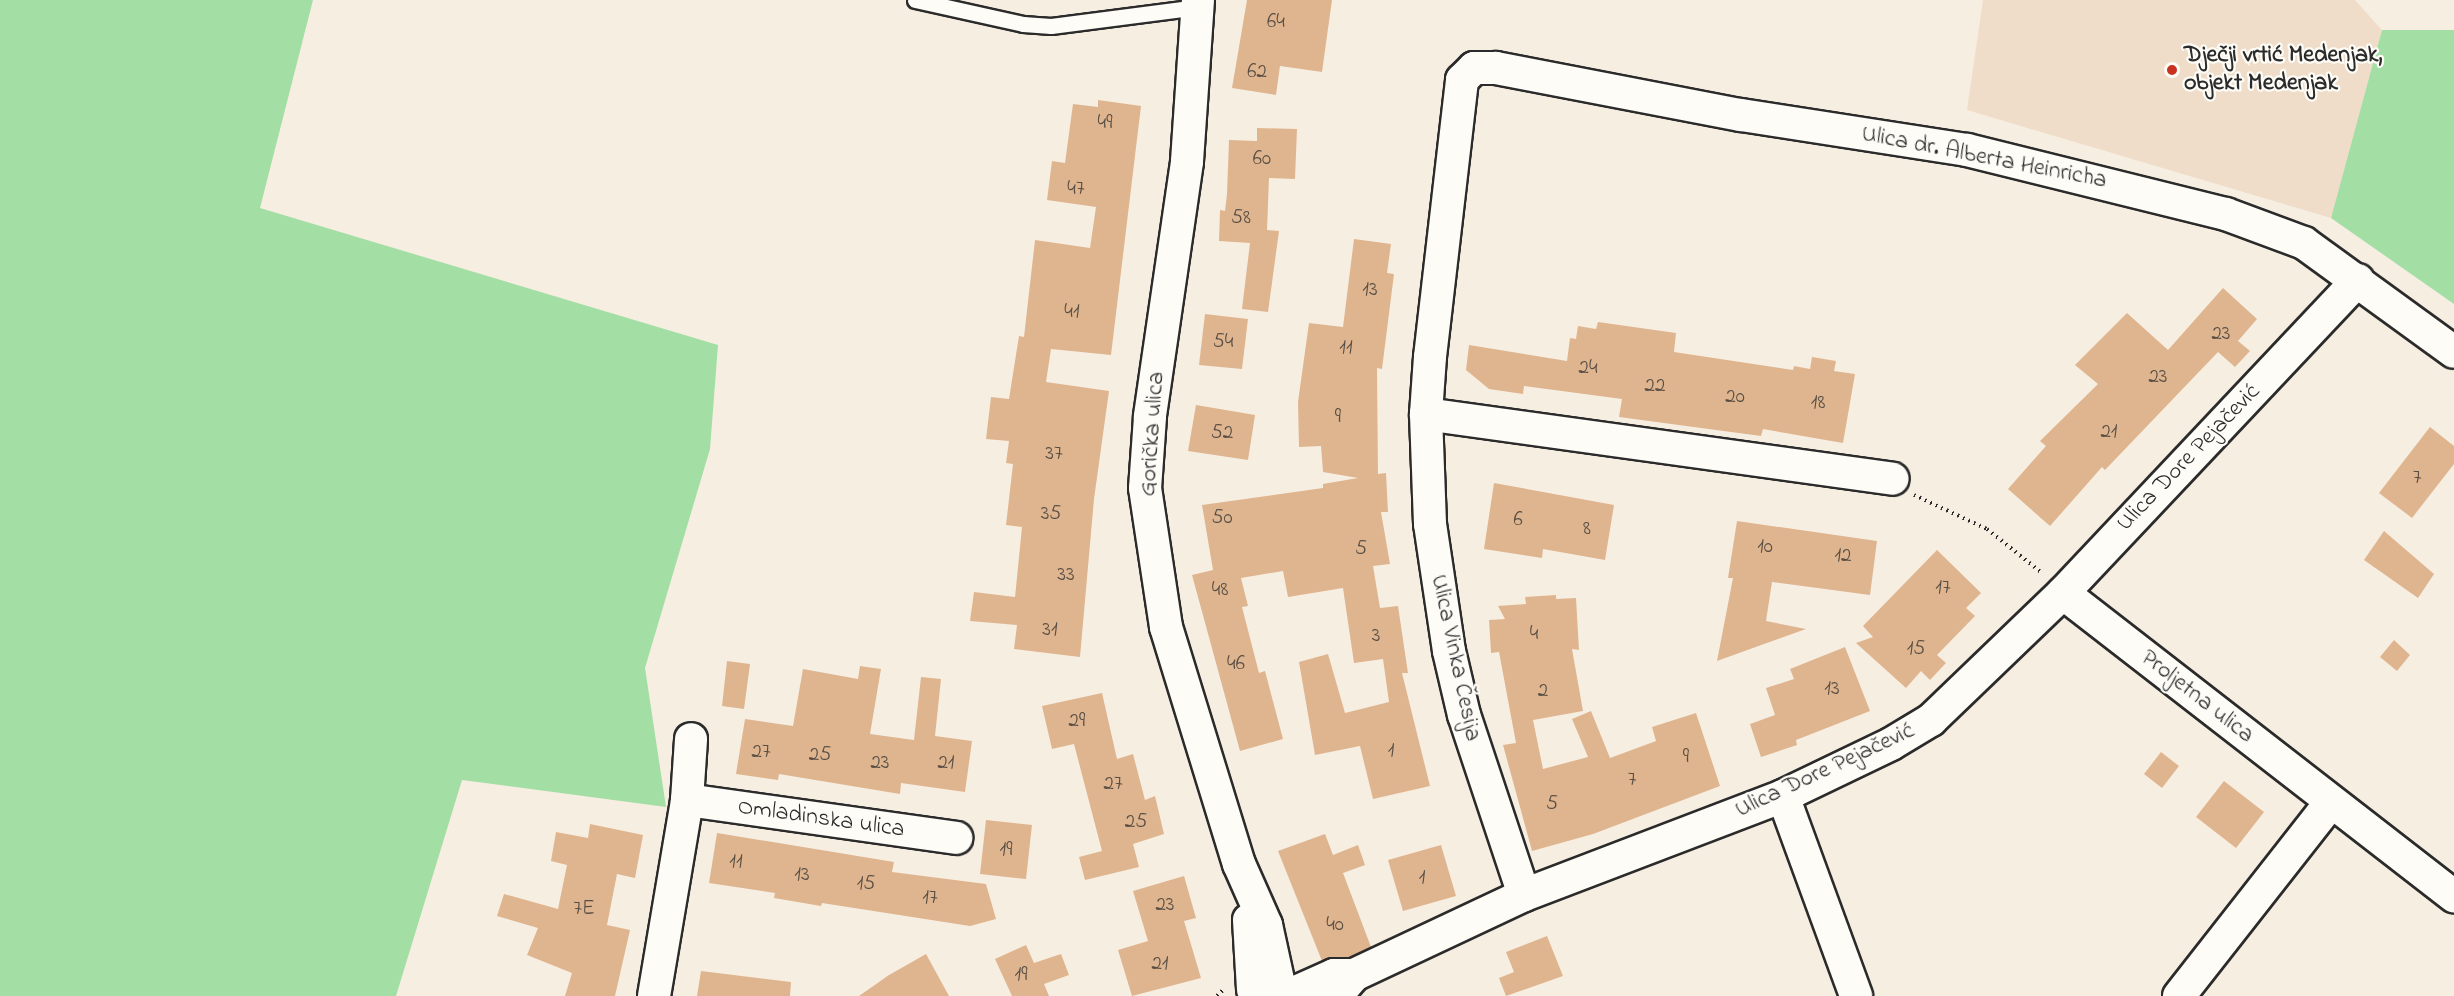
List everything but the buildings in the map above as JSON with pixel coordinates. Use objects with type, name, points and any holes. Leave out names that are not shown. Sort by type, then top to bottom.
[{"type":"street","name":"Gorička ulica","points":[[1198,3],[1187,162],[1150,417],[1145,488],[1166,627],[1248,892],[1271,993]]},
{"type":"street","name":"Ulica dr. Alberta Heinricha","points":[[1474,68],[1496,68],[1741,115],[1966,150],[2101,180],[2226,214],[2304,243],[2358,280],[2454,352]]},
{"type":"street","name":"Ulica Vinka Česija","points":[[1474,68],[1462,80],[1442,230],[1426,414],[1430,524],[1449,651],[1483,778],[1524,895]]},
{"type":"street","name":"Ulica Dore Pejačević","points":[[1354,975],[1524,895],[1783,796],[1892,744],[1931,720],[2063,593],[2358,280]]},
{"type":"street","points":[[1426,414],[1892,479]]},
{"type":"street","name":"Proljetna ulica","points":[[2063,593],[2454,896]]},
{"type":"street","points":[[654,996],[687,800],[691,739]]},
{"type":"street","points":[[1783,796],[1856,996]]},
{"type":"street","name":"Omladinska ulica","points":[[687,800],[956,838]]},
{"type":"street","points":[[2179,996],[2331,802]]},
{"type":"street","points":[[1271,993],[1334,975],[1354,975]]},
{"type":"street","points":[[1328,996],[1342,989],[1354,975]]},
{"type":"lane","points":[[915,0],[1023,24],[1051,26],[1198,3]]},
{"type":"path","points":[[1892,479],[1901,489],[1987,529],[2025,556],[2063,593]]},
{"type":"shaded area","name":"Dječji vrtić Medenjak, objekt Medenjak","points":[[1983,0],[2355,0],[2382,30],[2331,218],[1967,110]]},
{"type":"green space","points":[[0,0],[313,0],[260,208],[718,345],[710,449],[645,668],[666,807],[462,780],[396,996],[0,996]]},
{"type":"green space","points":[[2382,30],[2454,30],[2454,304],[2331,218]]},
{"type":"place","name":"Dječji vrtić Medenjak, objekt Medenjak","points":[[2172,70]]}]
